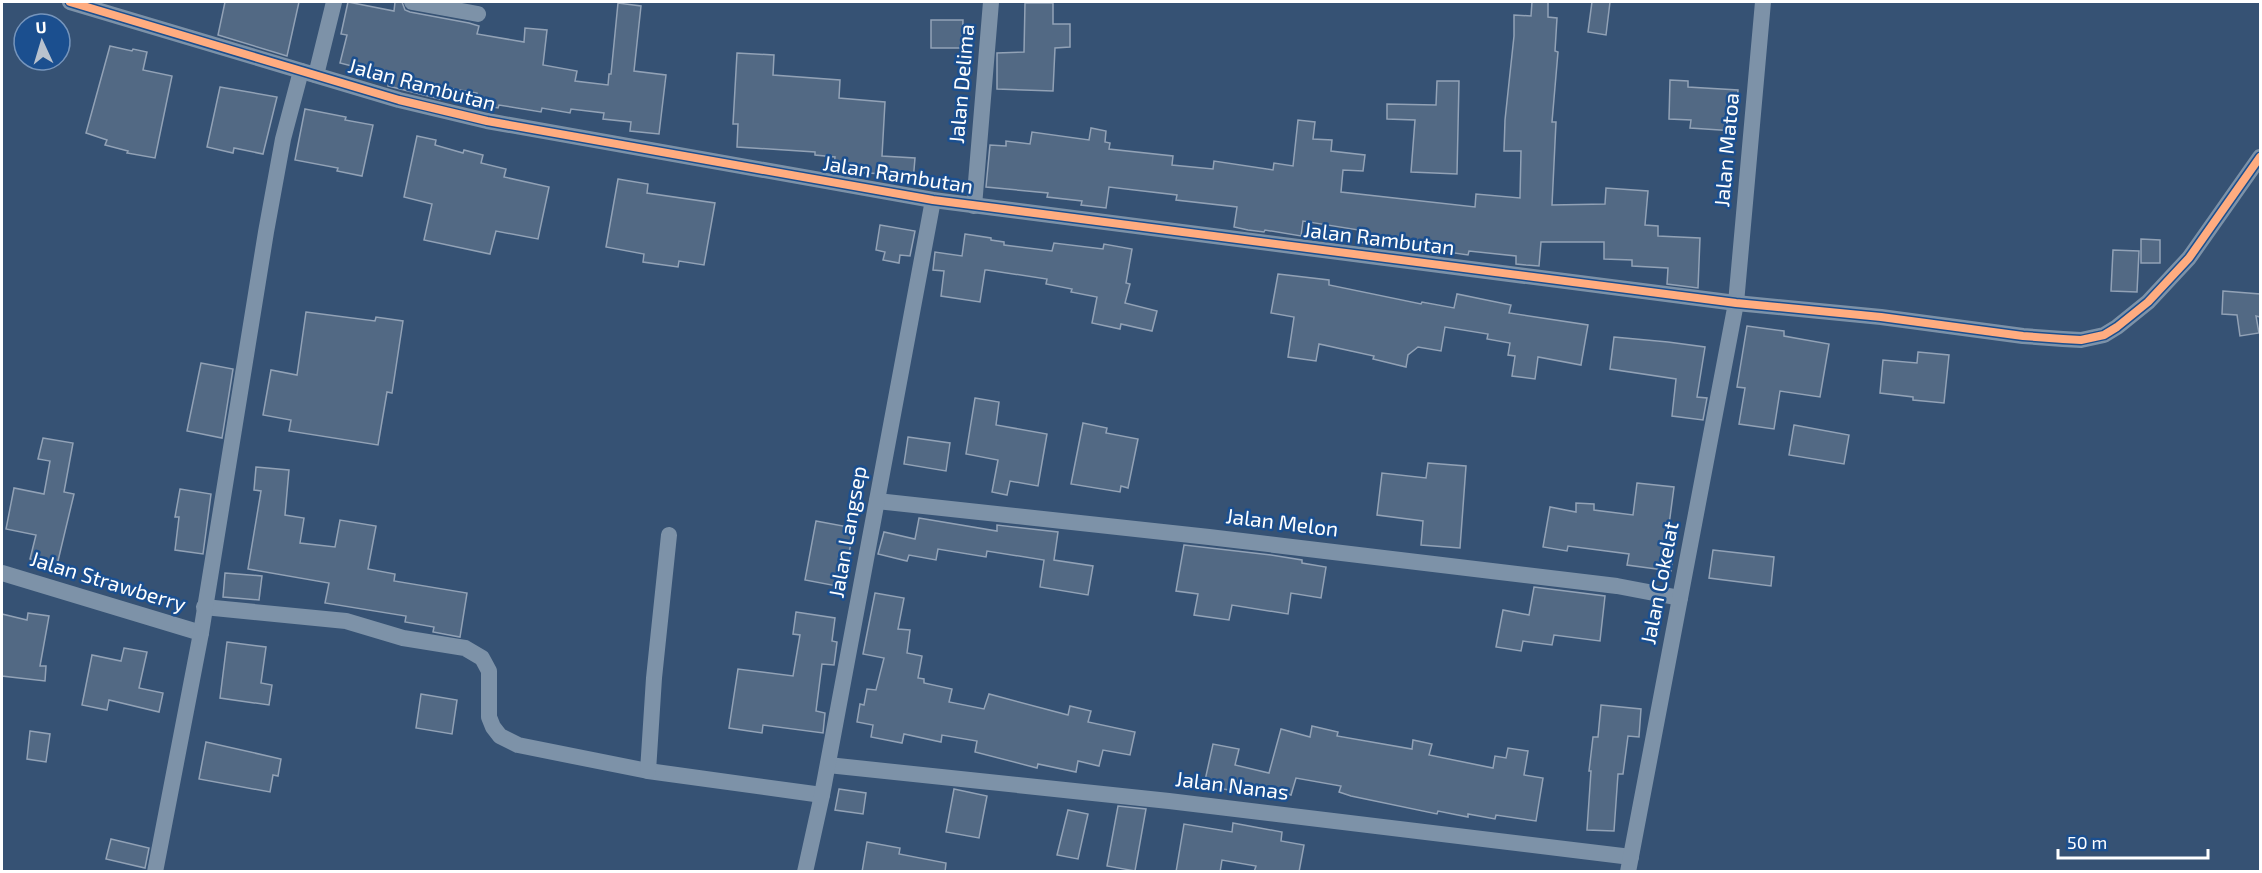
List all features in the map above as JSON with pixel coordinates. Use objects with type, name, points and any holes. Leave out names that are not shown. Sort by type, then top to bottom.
[{"type":"street","name":"Jalan Rambutan","points":[[70,2],[399,100],[487,121],[933,200],[1736,303],[1881,317],[2023,336],[2081,340],[2095,338],[2117,327],[2148,302],[2189,258],[2260,157]]},
{"type":"street","points":[[155,872],[201,633],[283,139],[334,2]]},
{"type":"street","points":[[412,2],[478,14]]},
{"type":"street","name":"Jalan Delima","points":[[974,206],[991,2]]},
{"type":"street","name":"Jalan Matoa","points":[[1736,303],[1763,2]]},
{"type":"street","name":"Jalan Langsep","points":[[805,872],[828,765],[933,200]]},
{"type":"street","name":"Jalan Cokelat","points":[[1630,864],[1736,303]]},
{"type":"street","name":"Jalan Melon","points":[[877,501],[1617,586],[1680,598]]},
{"type":"street","points":[[648,771],[654,678],[669,535]]},
{"type":"street","name":"Jalan Strawberry","points":[[2,573],[201,633]]},
{"type":"street","points":[[204,607],[346,621],[403,638],[465,648],[479,656],[486,664],[490,677],[489,717],[493,728],[500,736],[518,745],[648,771],[822,795]]},
{"type":"street","name":"Jalan Nanas","points":[[828,765],[1169,801],[1630,864]]},
{"type":"building","points":[[225,2],[299,2],[287,56],[218,35]]},
{"type":"building","points":[[348,2],[394,11],[395,2],[402,2],[405,10],[410,12],[479,26],[477,34],[524,42],[525,28],[547,30],[543,65],[577,71],[575,81],[608,85],[618,3],[641,6],[634,71],[666,75],[659,134],[630,131],[631,122],[603,119],[604,113],[571,109],[570,113],[542,108],[541,112],[499,105],[498,108],[475,104],[477,93],[443,87],[440,99],[388,86],[391,76],[340,63],[347,35],[341,34]]},
{"type":"building","points":[[1532,2],[1548,2],[1548,17],[1557,18],[1555,51],[1558,52],[1552,122],[1556,122],[1552,205],[1605,204],[1606,188],[1648,191],[1645,225],[1658,226],[1658,236],[1700,238],[1698,288],[1667,284],[1668,268],[1632,266],[1632,260],[1604,259],[1604,242],[1541,242],[1539,266],[1526,265],[1516,264],[1516,256],[1469,251],[1468,255],[1441,251],[1441,255],[1409,250],[1410,247],[1357,242],[1359,230],[1303,221],[1301,236],[1265,230],[1264,232],[1248,230],[1234,227],[1237,207],[1176,200],[1177,195],[1109,187],[1106,208],[1081,205],[1082,201],[1047,197],[1048,193],[986,187],[990,145],[1006,146],[1006,141],[1030,144],[1032,132],[1089,140],[1091,128],[1106,131],[1105,142],[1110,143],[1109,149],[1173,156],[1172,165],[1213,169],[1214,161],[1273,170],[1274,163],[1293,166],[1298,120],[1315,122],[1313,139],[1332,140],[1331,151],[1365,155],[1363,171],[1343,170],[1341,192],[1475,207],[1476,194],[1520,198],[1521,151],[1504,151],[1505,120],[1514,15],[1531,16]]},
{"type":"building","points":[[1592,2],[1610,2],[1606,35],[1588,32]]},
{"type":"building","points":[[1025,3],[1053,3],[1053,24],[1070,24],[1070,47],[1055,48],[1053,91],[997,89],[997,53],[1024,52]]},
{"type":"building","points":[[931,20],[963,20],[962,48],[931,48]]},
{"type":"building","points":[[110,46],[147,52],[143,70],[172,76],[155,158],[127,153],[128,151],[105,145],[107,140],[86,133]]},
{"type":"building","points":[[737,53],[774,55],[773,75],[840,80],[839,98],[885,102],[882,156],[915,158],[913,182],[884,181],[884,174],[834,171],[835,157],[815,155],[815,152],[737,147],[738,124],[733,124]]},
{"type":"building","points":[[1670,80],[1688,81],[1688,87],[1738,90],[1735,131],[1690,128],[1691,120],[1669,119]]},
{"type":"building","points":[[1437,81],[1459,81],[1457,174],[1411,172],[1415,120],[1387,119],[1387,104],[1436,105]]},
{"type":"building","points":[[220,87],[277,97],[263,154],[234,148],[233,153],[207,147]]},
{"type":"building","points":[[305,109],[373,125],[362,176],[337,171],[338,168],[295,160]]},
{"type":"building","points":[[417,136],[436,140],[435,145],[463,153],[464,150],[483,155],[481,163],[506,169],[504,177],[549,187],[538,239],[496,231],[490,254],[424,240],[432,204],[404,197]]},
{"type":"building","points":[[618,179],[648,184],[647,193],[715,203],[704,265],[679,261],[678,267],[643,262],[644,254],[606,247]]},
{"type":"building","points":[[880,225],[915,231],[910,256],[900,255],[899,263],[883,260],[885,252],[876,250]]},
{"type":"building","points":[[965,234],[991,238],[991,240],[1004,242],[1004,245],[1052,251],[1054,243],[1103,249],[1104,244],[1132,249],[1126,283],[1130,284],[1125,303],[1157,311],[1152,331],[1121,324],[1120,329],[1092,323],[1097,297],[1046,284],[1047,279],[985,270],[980,302],[941,296],[944,271],[933,270],[935,252],[962,256]]},
{"type":"building","points":[[2141,239],[2160,240],[2160,263],[2141,263]]},
{"type":"building","points":[[2113,250],[2139,251],[2137,292],[2111,291]]},
{"type":"building","points":[[1278,274],[1329,280],[1329,285],[1421,304],[1422,302],[1454,308],[1457,294],[1511,305],[1509,313],[1588,325],[1581,365],[1538,357],[1535,379],[1512,376],[1515,356],[1508,355],[1510,343],[1487,339],[1488,334],[1445,327],[1441,351],[1418,347],[1408,355],[1406,367],[1373,359],[1374,356],[1319,344],[1316,361],[1288,357],[1294,317],[1271,313]]},
{"type":"building","points":[[2223,291],[2260,294],[2260,317],[2256,316],[2259,333],[2240,336],[2237,315],[2222,314]]},
{"type":"building","points":[[306,312],[375,321],[376,317],[403,321],[392,393],[387,392],[378,445],[289,431],[291,420],[263,415],[271,370],[297,375]]},
{"type":"building","points":[[1747,326],[1784,331],[1784,336],[1829,344],[1820,397],[1780,391],[1774,429],[1739,424],[1745,388],[1737,387]]},
{"type":"building","points":[[1614,337],[1705,347],[1697,397],[1707,398],[1703,420],[1672,416],[1676,379],[1610,369]]},
{"type":"building","points":[[1918,352],[1949,355],[1944,403],[1913,400],[1913,397],[1880,393],[1883,360],[1917,363]]},
{"type":"building","points":[[201,363],[233,369],[222,438],[187,431]]},
{"type":"building","points":[[975,398],[999,402],[996,425],[1047,434],[1038,486],[1010,481],[1007,495],[992,492],[998,460],[966,454]]},
{"type":"building","points":[[1083,423],[1107,428],[1106,433],[1138,439],[1128,488],[1121,486],[1120,492],[1071,484]]},
{"type":"building","points":[[1794,425],[1849,435],[1844,464],[1789,455]]},
{"type":"building","points":[[908,437],[950,443],[946,471],[904,464]]},
{"type":"building","points":[[43,438],[73,443],[64,492],[74,494],[57,565],[30,559],[36,535],[6,529],[14,488],[44,494],[50,461],[38,459]]},
{"type":"building","points":[[1428,463],[1466,466],[1460,548],[1421,545],[1423,521],[1377,515],[1382,473],[1426,478]]},
{"type":"building","points":[[256,467],[289,470],[285,515],[304,518],[300,543],[335,547],[340,520],[376,526],[368,569],[395,574],[394,581],[467,593],[460,637],[433,632],[434,627],[405,622],[406,616],[325,603],[329,583],[248,569],[261,491],[254,490]]},
{"type":"building","points":[[1637,483],[1674,487],[1667,540],[1675,541],[1671,571],[1627,565],[1629,554],[1568,546],[1567,551],[1543,547],[1550,507],[1576,512],[1576,503],[1594,504],[1594,510],[1633,515]]},
{"type":"building","points":[[180,489],[211,494],[203,554],[175,550],[179,517],[175,517]]},
{"type":"building","points":[[919,518],[997,531],[997,525],[1058,532],[1054,560],[1093,566],[1088,595],[1040,587],[1044,560],[987,551],[986,557],[938,549],[936,560],[909,555],[907,561],[878,554],[884,532],[915,539]]},
{"type":"building","points":[[816,521],[854,528],[842,587],[805,580]]},
{"type":"building","points":[[1184,545],[1271,555],[1326,567],[1321,598],[1291,593],[1288,614],[1232,605],[1229,620],[1194,615],[1198,594],[1176,591]]},
{"type":"building","points":[[1713,550],[1774,557],[1771,586],[1709,578]]},
{"type":"building","points":[[225,573],[262,576],[259,600],[223,597]]},
{"type":"building","points":[[1534,587],[1605,596],[1600,641],[1554,635],[1552,645],[1523,641],[1521,651],[1496,647],[1503,610],[1529,615]]},
{"type":"building","points":[[875,593],[904,598],[898,629],[910,630],[907,653],[922,656],[918,678],[924,679],[924,683],[952,689],[949,702],[984,709],[989,694],[1068,715],[1070,706],[1091,711],[1088,722],[1135,732],[1130,755],[1103,750],[1099,766],[1078,761],[1076,772],[1038,764],[1037,768],[975,752],[977,741],[942,735],[941,742],[904,734],[902,743],[871,737],[873,725],[857,722],[860,704],[864,705],[867,689],[876,690],[884,658],[863,654]]},
{"type":"building","points":[[796,612],[835,618],[832,641],[837,642],[834,665],[822,664],[816,711],[825,713],[823,733],[763,725],[762,733],[729,728],[738,669],[793,676],[800,635],[793,634]]},
{"type":"building","points":[[28,613],[49,616],[40,666],[46,666],[45,681],[2,676],[2,614],[27,620]]},
{"type":"building","points":[[227,642],[266,647],[261,683],[272,685],[269,705],[220,698]]},
{"type":"building","points":[[124,648],[147,652],[139,688],[163,693],[159,712],[109,700],[107,710],[82,705],[92,655],[121,661]]},
{"type":"building","points":[[421,694],[457,700],[452,734],[416,728]]},
{"type":"building","points":[[1601,705],[1641,709],[1639,737],[1628,736],[1623,774],[1618,774],[1614,831],[1587,830],[1591,771],[1589,771],[1593,737],[1598,737]]},
{"type":"building","points":[[1312,726],[1338,732],[1337,736],[1412,749],[1413,740],[1432,744],[1429,755],[1493,768],[1495,756],[1506,758],[1508,748],[1528,751],[1524,775],[1543,778],[1536,821],[1496,815],[1495,819],[1438,811],[1437,814],[1351,796],[1339,792],[1341,786],[1296,778],[1291,795],[1255,786],[1253,795],[1204,785],[1213,744],[1239,749],[1235,765],[1269,773],[1281,729],[1310,737]]},
{"type":"building","points":[[30,731],[50,734],[46,762],[27,759]]},
{"type":"building","points":[[206,742],[281,759],[278,776],[273,775],[270,792],[199,779]]},
{"type":"building","points":[[839,789],[866,793],[863,814],[835,810]]},
{"type":"building","points":[[954,789],[987,796],[979,838],[946,832]]},
{"type":"building","points":[[1118,806],[1146,809],[1135,871],[1107,866]]},
{"type":"building","points":[[1068,810],[1088,814],[1078,859],[1057,855]]},
{"type":"building","points":[[1233,823],[1282,832],[1281,841],[1304,845],[1299,872],[1254,872],[1256,866],[1222,860],[1220,872],[1176,872],[1184,824],[1232,832]]},
{"type":"building","points":[[111,839],[149,848],[145,868],[106,859]]},
{"type":"building","points":[[867,842],[900,848],[899,854],[946,863],[945,872],[862,872]]},
{"type":"cycle path","points":[[70,2],[399,100],[487,121],[933,200],[1736,303],[1881,317],[2023,336],[2063,339],[2081,340],[2104,335],[2148,302],[2189,258],[2260,157]]}]
